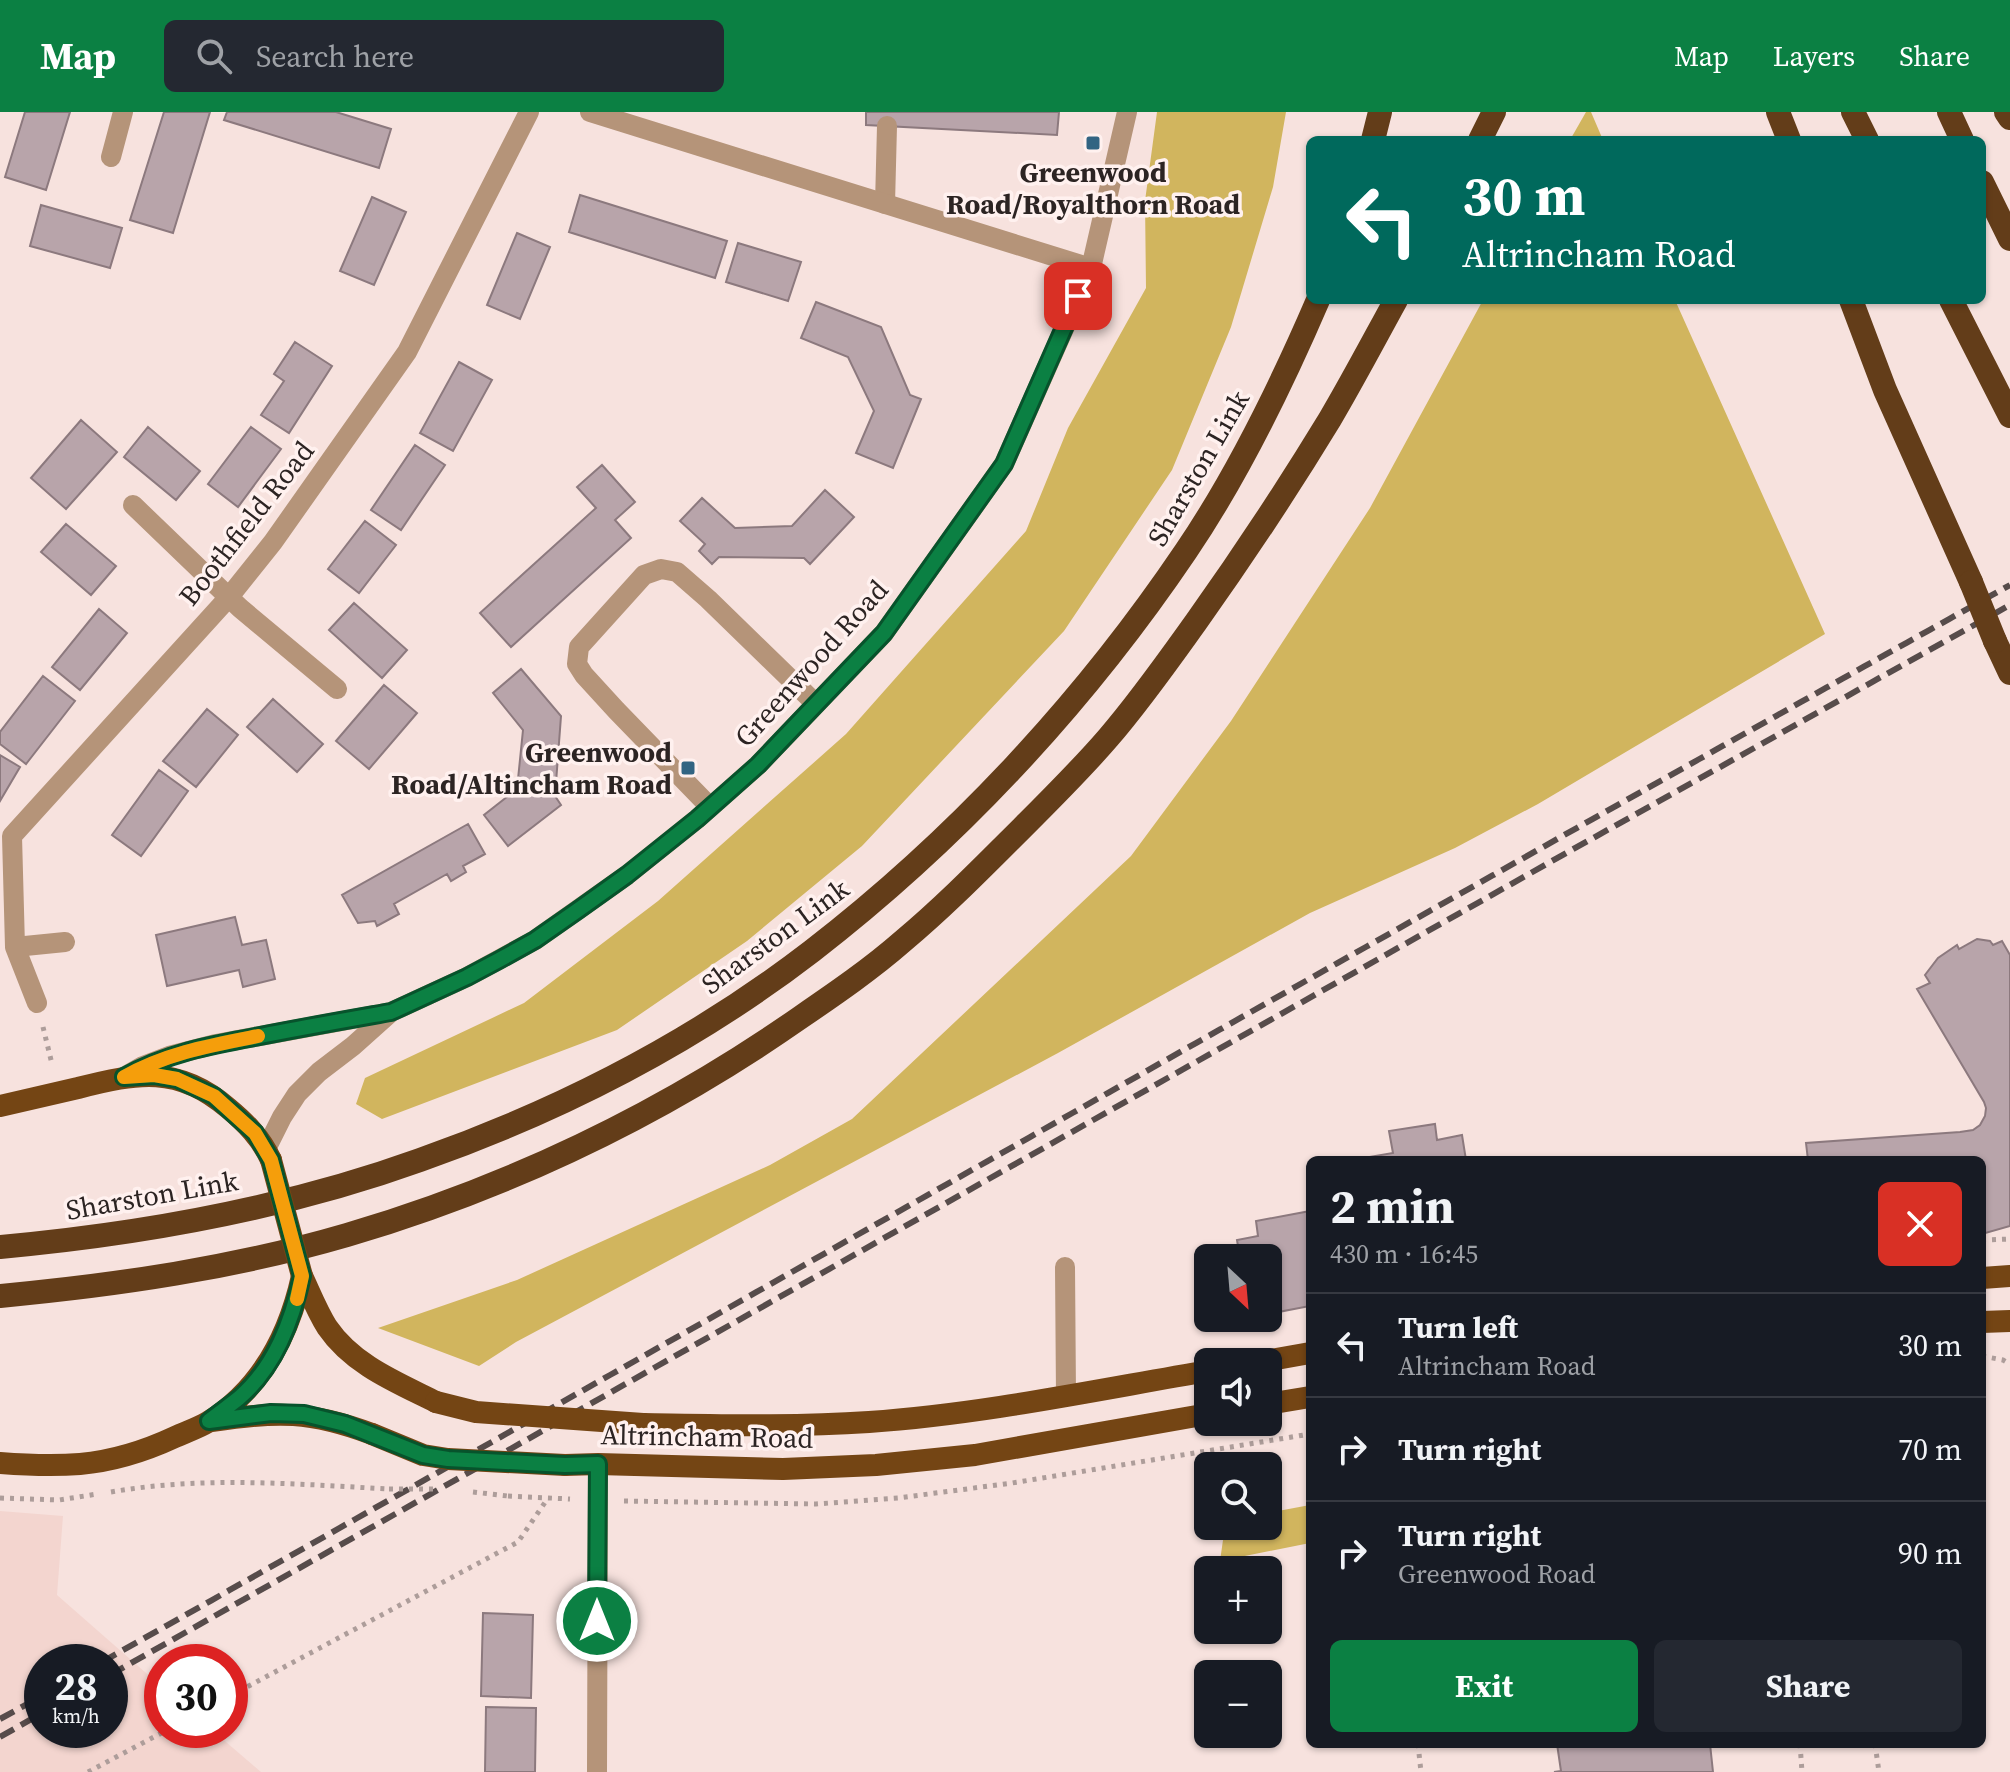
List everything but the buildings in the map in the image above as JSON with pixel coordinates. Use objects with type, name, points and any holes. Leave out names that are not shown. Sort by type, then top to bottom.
[{"type":"highway","points":[[1374,136],[1380,112]]},
{"type":"highway","points":[[1482,136],[1494,112]]},
{"type":"highway","points":[[1778,112],[1787,136]]},
{"type":"highway","points":[[1853,112],[1865,136]]},
{"type":"highway","points":[[1949,112],[1960,136]]},
{"type":"highway","points":[[2006,112],[2010,118]]},
{"type":"highway","points":[[1986,190],[2010,239]]},
{"type":"highway","name":"Sharston Link","points":[[0,1247],[69,1241],[199,1220],[330,1189],[418,1161],[571,1098],[649,1057],[726,1011],[809,953],[872,903],[979,802],[1072,702],[1134,624],[1188,548],[1229,479],[1281,385],[1316,304]]},
{"type":"highway","points":[[0,1296],[193,1271],[344,1236],[433,1207],[591,1142],[747,1055],[834,994],[901,943],[976,874],[1110,736],[1228,578],[1279,502],[1332,416],[1394,304]]},
{"type":"highway","points":[[1853,304],[1885,390],[2010,673]]},
{"type":"highway","points":[[1953,304],[2010,416]]},
{"type":"highway","points":[[0,1106],[124,1077],[154,1075],[177,1079],[214,1096],[255,1133],[269,1154]]},
{"type":"highway","name":"Altrincham Road","points":[[269,1154],[302,1276],[326,1325],[350,1354],[368,1367],[436,1402],[476,1412],[643,1424],[781,1426],[871,1422],[974,1410],[1194,1373]]},
{"type":"highway","points":[[0,1463],[81,1464],[120,1457],[150,1448],[209,1421],[241,1396],[272,1359],[286,1329],[302,1276]]},
{"type":"highway","points":[[1986,1278],[2010,1276]]},
{"type":"highway","points":[[1986,1322],[2010,1321]]},
{"type":"highway","points":[[1282,1358],[1306,1354]]},
{"type":"highway","points":[[1282,1402],[1306,1398]]},
{"type":"highway","name":"Altrincham Road","points":[[209,1421],[271,1413],[304,1414],[345,1424],[423,1455],[448,1459],[565,1465],[783,1469],[876,1465],[975,1455],[1194,1416]]},
{"type":"street","points":[[111,157],[123,112]]},
{"type":"street","name":"Boothfield Road","points":[[37,1003],[15,947],[12,836],[229,597],[273,542],[407,352],[529,112]]},
{"type":"street","points":[[590,112],[1091,268]]},
{"type":"street","name":"Greenwood Road","points":[[124,1077],[169,1056],[216,1044],[391,1012],[467,977],[535,940],[627,875],[758,765],[884,633],[1004,464],[1091,268],[1127,112]]},
{"type":"street","points":[[885,204],[887,126]]},
{"type":"street","points":[[133,505],[229,597],[337,689]]},
{"type":"street","points":[[710,807],[616,710],[577,664],[579,647],[644,575],[661,569],[677,572],[816,704]]},
{"type":"street","points":[[15,947],[65,942]]},
{"type":"street","name":"Greenwood Road","points":[[269,1154],[282,1117],[297,1094],[391,1012]]},
{"type":"street","points":[[1065,1267],[1066,1395]]},
{"type":"street","points":[[597,1772],[598,1464]]},
{"type":"path","points":[[37,1003],[59,1092]]},
{"type":"path","points":[[1986,1240],[2010,1239]]},
{"type":"path","points":[[1986,1357],[2010,1364]]},
{"type":"path","points":[[0,1498],[59,1500],[145,1486],[195,1483],[278,1483],[389,1489]]},
{"type":"path","points":[[248,1686],[518,1542],[549,1497],[508,1496]]},
{"type":"path","points":[[88,1772],[144,1742]]},
{"type":"path","points":[[1418,1748],[1421,1772]]},
{"type":"path","points":[[1800,1748],[1802,1772]]},
{"type":"path","points":[[1876,1748],[1879,1772]]},
{"type":"shaded area","points":[[1157,112],[1286,112],[1273,187],[1231,327],[1172,470],[1064,631],[862,846],[747,941],[617,1030],[382,1119],[356,1104],[365,1078],[524,1003],[658,901],[846,734],[1026,531],[1068,428],[1146,288],[1145,201]]},
{"type":"shaded area","points":[[1586,112],[1591,112],[1601,136],[1572,136]]},
{"type":"shaded area","points":[[1481,304],[1677,304],[1825,634],[1538,804],[1455,848],[1310,913],[1058,1053],[516,1342],[479,1366],[378,1328],[517,1280],[770,1165],[852,1119],[1131,856],[1231,721],[1370,508]]},
{"type":"shaded area","points":[[1306,1506],[1306,1544],[1245,1556],[1221,1556],[1223,1540],[1282,1540],[1282,1510]]},
{"type":"shaded area","points":[[0,1511],[63,1516],[57,1595],[113,1644],[24,1644],[24,1748],[128,1748],[128,1657],[144,1671],[144,1748],[233,1748],[261,1772],[0,1772]]},
{"type":"railway","points":[[128,1647],[2010,585]]},
{"type":"railway","points":[[128,1665],[2010,605]]},
{"type":"railway","points":[[0,1719],[24,1706]]},
{"type":"railway","points":[[0,1737],[24,1723]]},
{"type":"slow traffic","points":[[258,1036],[169,1056],[124,1077],[154,1075],[197,1087],[214,1096],[255,1133],[271,1160],[302,1276],[297,1299]]},
{"type":"place","name":"Greenwood Road/Royalthorn Road","points":[[1093,143]]},
{"type":"place","name":"Greenwood Road/Altincham Road","points":[[688,768]]},
{"type":"route","points":[[597,1621],[598,1464],[448,1459],[423,1455],[345,1424],[304,1414],[271,1413],[209,1421],[241,1396],[272,1359],[282,1340],[302,1276],[271,1160],[255,1133],[214,1096],[197,1087],[154,1075],[124,1077],[169,1056],[216,1044],[391,1012],[467,977],[535,940],[627,875],[697,819],[758,765],[884,633],[1004,464],[1078,296]]}]
